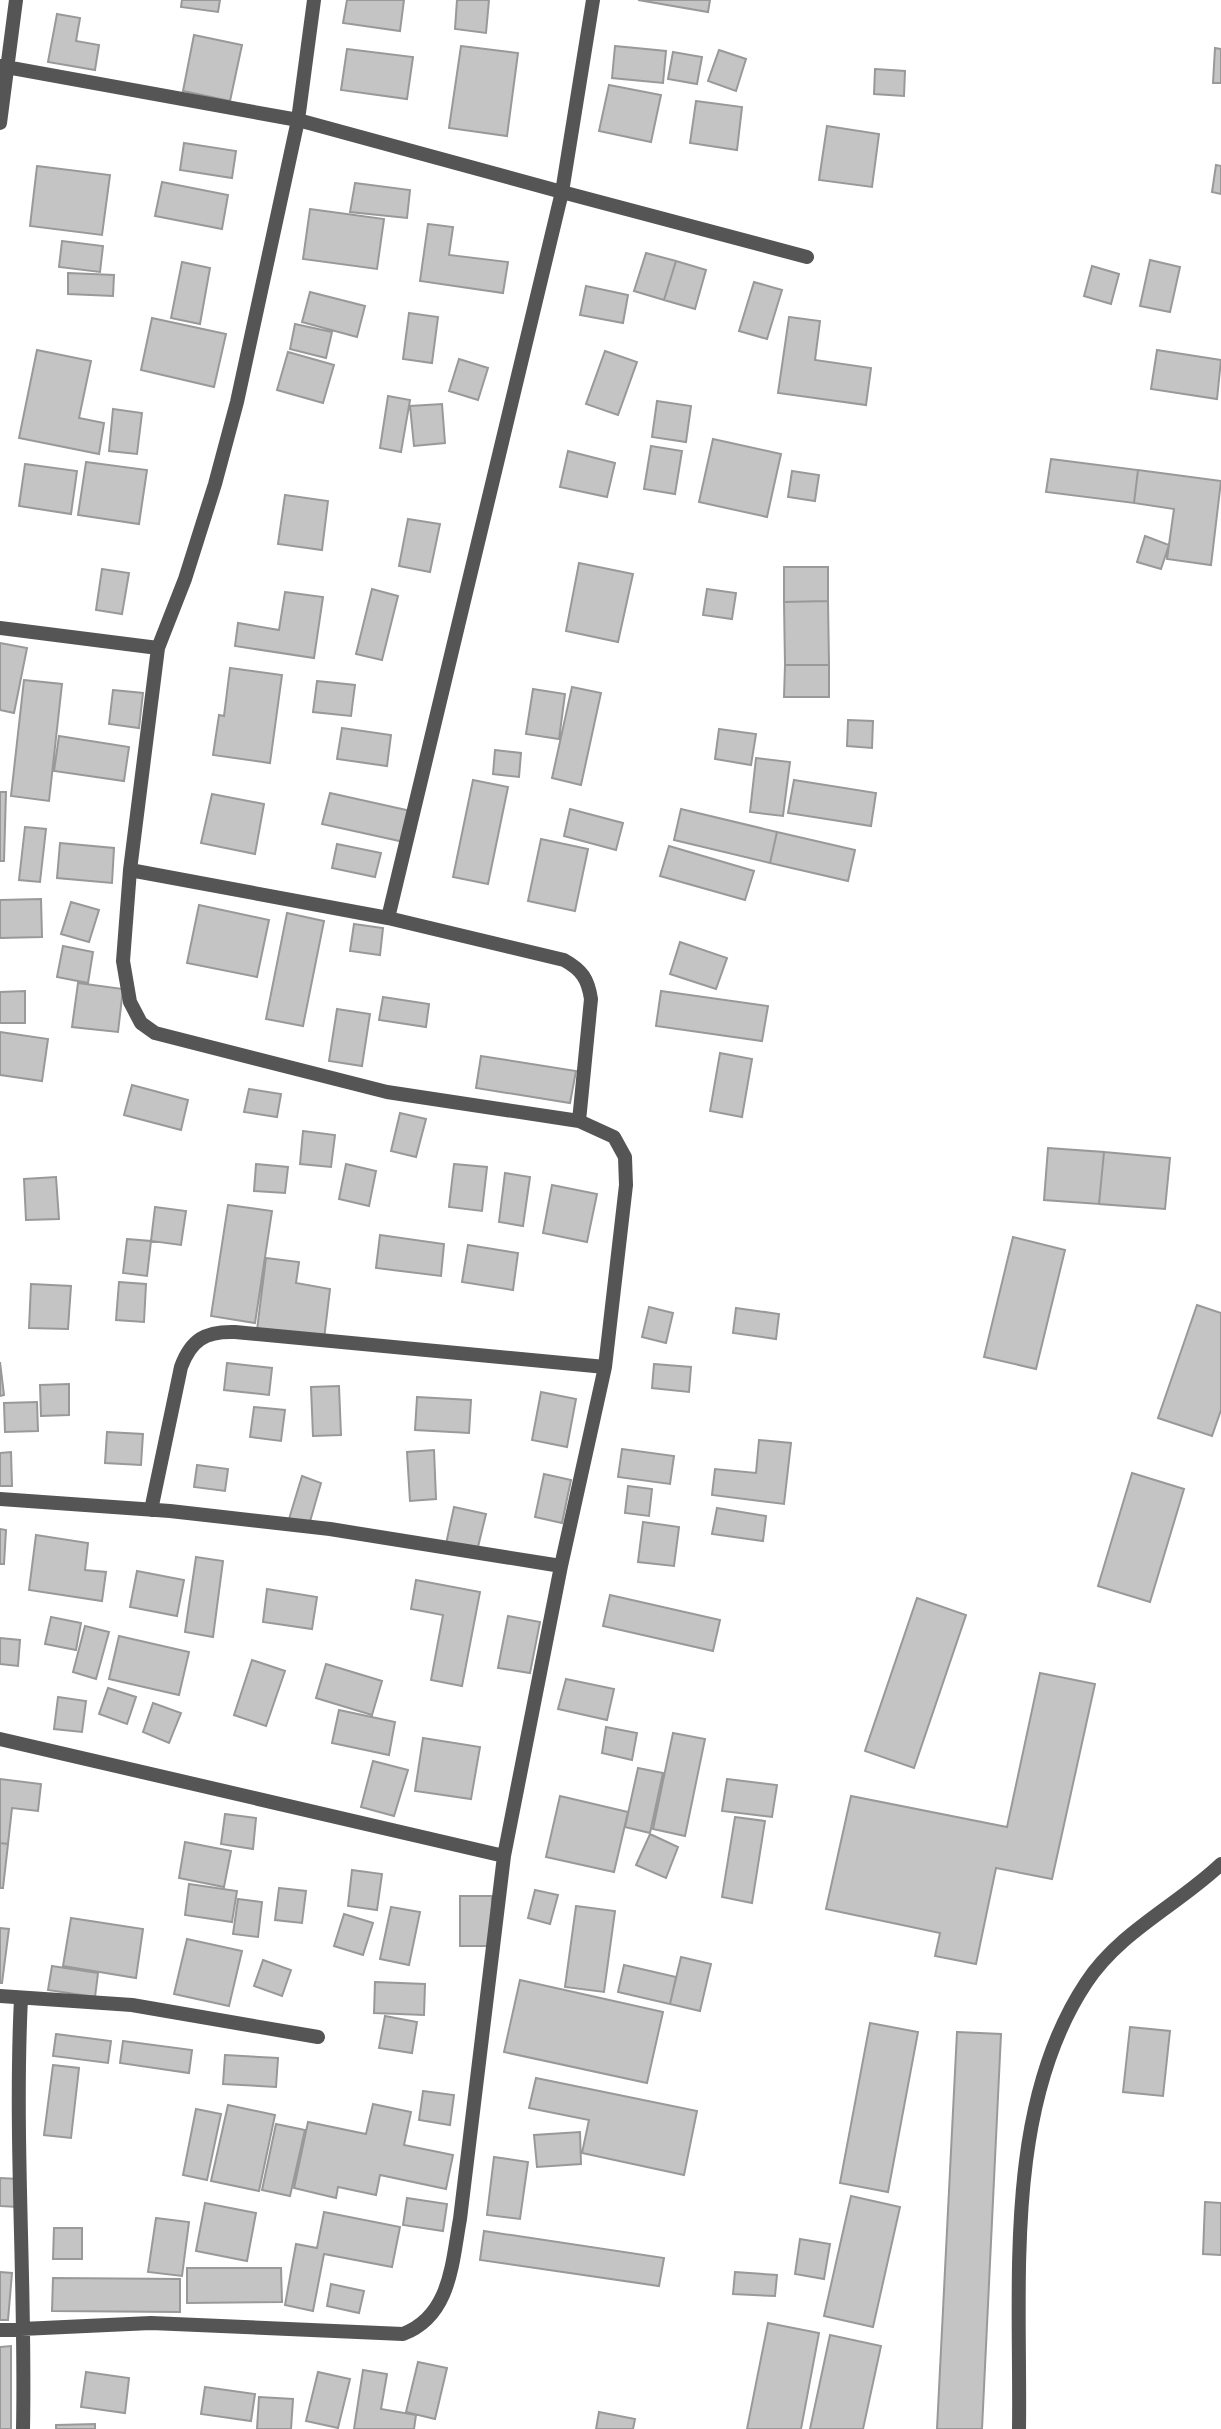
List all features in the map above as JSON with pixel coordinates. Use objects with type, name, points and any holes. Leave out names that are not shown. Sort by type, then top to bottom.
[{"type":"street","points":[[0,123],[4,66],[16,0]]},
{"type":"street","points":[[0,2330],[151,2323],[403,2334],[419,2328],[433,2315],[450,2276],[460,2219],[504,1856],[561,1566],[605,1367],[626,1185],[625,1157],[614,1136],[579,1121],[387,1092],[155,1033],[141,1023],[130,1002],[123,961],[130,870],[158,648],[185,579],[219,472],[298,120],[314,0]]},
{"type":"street","points":[[388,918],[562,192],[593,0]]},
{"type":"street","points":[[4,66],[298,120],[807,257]]},
{"type":"street","points":[[0,628],[158,648]]},
{"type":"street","points":[[130,870],[388,918],[564,960],[579,969],[588,982],[591,999],[579,1121]]},
{"type":"street","points":[[151,1510],[181,1367],[188,1349],[200,1337],[218,1332],[235,1332],[605,1367]]},
{"type":"street","points":[[0,1499],[151,1510],[330,1529],[561,1566]]},
{"type":"street","points":[[0,1739],[504,1856]]},
{"type":"street","points":[[1019,2429],[1022,2183],[1047,2066],[1086,1982],[1121,1942],[1201,1883],[1221,1864]]},
{"type":"street","points":[[0,1996],[132,2005],[318,2037]]},
{"type":"street","points":[[20,1998],[17,2056],[24,2330],[23,2429]]},
{"type":"building","points":[[182,0],[220,0],[218,12],[181,7]]},
{"type":"building","points":[[347,0],[404,0],[400,31],[343,23]]},
{"type":"building","points":[[457,0],[489,0],[486,33],[455,29]]},
{"type":"building","points":[[638,0],[710,0],[708,12]]},
{"type":"building","points":[[57,14],[80,18],[76,41],[99,45],[95,70],[48,62]]},
{"type":"building","points":[[194,35],[242,45],[230,101],[183,91]]},
{"type":"building","points":[[461,46],[518,53],[507,136],[449,128]]},
{"type":"building","points":[[615,46],[666,51],[663,83],[612,78]]},
{"type":"building","points":[[1215,48],[1221,49],[1221,83],[1213,83]]},
{"type":"building","points":[[347,49],[413,57],[407,99],[341,90]]},
{"type":"building","points":[[719,50],[746,59],[736,91],[708,81]]},
{"type":"building","points":[[673,52],[702,57],[697,84],[668,79]]},
{"type":"building","points":[[875,69],[905,71],[904,96],[874,94]]},
{"type":"building","points":[[609,85],[661,95],[651,142],[599,131]]},
{"type":"building","points":[[696,101],[742,107],[737,150],[690,143]]},
{"type":"building","points":[[827,126],[879,134],[872,187],[819,180]]},
{"type":"building","points":[[184,143],[236,151],[232,178],[180,170]]},
{"type":"building","points":[[1216,165],[1221,166],[1221,194],[1212,192]]},
{"type":"building","points":[[37,166],[110,175],[102,235],[30,226]]},
{"type":"building","points":[[162,182],[228,195],[222,229],[155,216]]},
{"type":"building","points":[[355,183],[410,190],[407,218],[350,212]]},
{"type":"building","points":[[310,209],[384,219],[377,269],[303,259]]},
{"type":"building","points":[[428,224],[453,227],[449,255],[508,262],[503,293],[420,281]]},
{"type":"building","points":[[62,241],[103,246],[100,272],[59,267]]},
{"type":"building","points":[[646,253],[676,261],[664,300],[634,291]]},
{"type":"building","points":[[1150,260],[1180,267],[1170,312],[1140,306]]},
{"type":"building","points":[[676,261],[706,270],[695,309],[664,300]]},
{"type":"building","points":[[182,262],[210,268],[200,324],[171,318]]},
{"type":"building","points":[[1092,266],[1119,274],[1111,304],[1084,296]]},
{"type":"building","points":[[68,273],[114,275],[113,296],[68,294]]},
{"type":"building","points":[[754,282],[782,290],[767,339],[739,331]]},
{"type":"building","points":[[586,286],[628,295],[623,323],[580,315]]},
{"type":"building","points":[[310,292],[365,306],[357,337],[302,322]]},
{"type":"building","points":[[409,313],[438,317],[432,363],[403,359]]},
{"type":"building","points":[[789,317],[820,321],[815,360],[871,368],[866,405],[778,393]]},
{"type":"building","points":[[152,318],[226,334],[214,387],[141,370]]},
{"type":"building","points":[[295,324],[332,332],[326,358],[290,349]]},
{"type":"building","points":[[37,350],[91,361],[79,418],[104,423],[99,454],[19,438]]},
{"type":"building","points":[[1157,350],[1221,360],[1217,399],[1151,389]]},
{"type":"building","points":[[605,351],[637,362],[618,415],[586,404]]},
{"type":"building","points":[[288,352],[334,365],[323,403],[277,390]]},
{"type":"building","points":[[459,359],[488,368],[478,400],[449,391]]},
{"type":"building","points":[[388,396],[410,400],[401,452],[380,448]]},
{"type":"building","points":[[657,401],[691,406],[686,442],[652,437]]},
{"type":"building","points":[[442,404],[445,443],[414,446],[410,406]]},
{"type":"building","points":[[113,409],[142,413],[137,454],[109,451]]},
{"type":"building","points":[[713,439],[781,454],[767,517],[699,502]]},
{"type":"building","points":[[651,446],[682,451],[675,494],[644,489]]},
{"type":"building","points":[[568,451],[615,463],[607,497],[560,487]]},
{"type":"building","points":[[1051,459],[1138,470],[1134,503],[1046,492]]},
{"type":"building","points":[[86,462],[147,470],[139,524],[78,515]]},
{"type":"building","points":[[25,464],[77,471],[71,514],[19,506]]},
{"type":"building","points":[[1138,470],[1221,481],[1211,565],[1167,559],[1174,509],[1134,503]]},
{"type":"building","points":[[792,471],[819,475],[815,501],[788,497]]},
{"type":"building","points":[[285,495],[328,501],[322,550],[278,544]]},
{"type":"building","points":[[408,519],[440,524],[430,572],[399,566]]},
{"type":"building","points":[[1145,536],[1169,545],[1161,569],[1137,562]]},
{"type":"building","points":[[579,563],[633,574],[618,642],[566,631]]},
{"type":"building","points":[[784,567],[828,567],[828,601],[784,602]]},
{"type":"building","points":[[102,569],[129,573],[122,614],[96,610]]},
{"type":"building","points":[[372,589],[398,596],[382,660],[356,654]]},
{"type":"building","points":[[707,589],[736,593],[732,619],[703,615]]},
{"type":"building","points":[[285,592],[323,597],[314,658],[235,646],[238,623],[279,630]]},
{"type":"building","points":[[828,601],[829,665],[785,665],[784,602]]},
{"type":"building","points":[[0,643],[27,648],[14,713],[0,710]]},
{"type":"building","points":[[785,665],[829,665],[829,697],[784,697]]},
{"type":"building","points":[[230,668],[282,675],[270,763],[213,755],[219,715],[224,716]]},
{"type":"building","points":[[24,680],[62,684],[49,801],[11,796]]},
{"type":"building","points":[[317,681],[355,685],[351,716],[313,712]]},
{"type":"building","points":[[572,687],[601,693],[581,785],[552,778]]},
{"type":"building","points":[[533,689],[565,694],[559,739],[526,734]]},
{"type":"building","points":[[113,690],[143,693],[139,728],[109,724]]},
{"type":"building","points":[[848,720],[873,721],[872,748],[847,746]]},
{"type":"building","points":[[342,728],[391,735],[387,766],[337,759]]},
{"type":"building","points":[[719,729],[756,734],[751,765],[715,759]]},
{"type":"building","points":[[59,736],[129,747],[124,781],[54,771]]},
{"type":"building","points":[[495,750],[521,753],[519,777],[493,774]]},
{"type":"building","points":[[756,758],[790,762],[783,816],[750,812]]},
{"type":"building","points":[[473,780],[508,787],[488,884],[453,877]]},
{"type":"building","points":[[794,780],[876,793],[871,826],[788,813]]},
{"type":"building","points":[[0,792],[6,792],[4,861],[0,861]]},
{"type":"building","points":[[330,793],[411,811],[404,842],[322,824]]},
{"type":"building","points":[[212,794],[264,804],[255,854],[201,843]]},
{"type":"building","points":[[570,809],[623,823],[616,850],[564,836]]},
{"type":"building","points":[[681,809],[777,832],[770,863],[674,840]]},
{"type":"building","points":[[25,827],[46,829],[40,882],[19,880]]},
{"type":"building","points":[[777,832],[855,850],[848,881],[770,863]]},
{"type":"building","points":[[541,839],[588,849],[575,911],[528,901]]},
{"type":"building","points":[[60,843],[114,848],[112,883],[57,878]]},
{"type":"building","points":[[337,844],[381,853],[375,877],[332,868]]},
{"type":"building","points":[[669,846],[754,871],[745,900],[660,876]]},
{"type":"building","points":[[41,899],[42,937],[0,938],[0,900]]},
{"type":"building","points":[[71,902],[99,910],[89,942],[61,934]]},
{"type":"building","points":[[199,905],[269,920],[257,977],[187,963]]},
{"type":"building","points":[[287,913],[324,921],[303,1026],[266,1019]]},
{"type":"building","points":[[354,924],[383,928],[380,955],[350,951]]},
{"type":"building","points":[[680,942],[727,958],[716,989],[670,974]]},
{"type":"building","points":[[63,946],[93,952],[88,983],[57,977]]},
{"type":"building","points":[[78,983],[123,989],[118,1032],[72,1027]]},
{"type":"building","points":[[25,991],[25,1023],[0,1023],[0,992]]},
{"type":"building","points":[[661,991],[768,1006],[762,1041],[656,1026]]},
{"type":"building","points":[[383,997],[429,1004],[426,1027],[379,1020]]},
{"type":"building","points":[[337,1009],[370,1014],[362,1066],[329,1061]]},
{"type":"building","points":[[0,1032],[48,1039],[42,1081],[0,1075]]},
{"type":"building","points":[[720,1053],[752,1059],[742,1117],[710,1111]]},
{"type":"building","points":[[481,1056],[576,1071],[570,1103],[476,1088]]},
{"type":"building","points":[[132,1085],[188,1100],[181,1130],[124,1115]]},
{"type":"building","points":[[249,1089],[281,1094],[277,1117],[244,1112]]},
{"type":"building","points":[[400,1113],[426,1119],[416,1157],[391,1151]]},
{"type":"building","points":[[303,1131],[335,1135],[331,1167],[300,1164]]},
{"type":"building","points":[[1048,1148],[1104,1152],[1099,1204],[1044,1200]]},
{"type":"building","points":[[1104,1152],[1170,1158],[1165,1209],[1099,1204]]},
{"type":"building","points":[[256,1164],[288,1167],[285,1193],[254,1191]]},
{"type":"building","points":[[346,1164],[376,1171],[369,1206],[339,1199]]},
{"type":"building","points":[[454,1164],[487,1167],[482,1211],[449,1207]]},
{"type":"building","points":[[505,1173],[530,1177],[523,1226],[499,1222]]},
{"type":"building","points":[[56,1177],[59,1219],[26,1220],[24,1179]]},
{"type":"building","points":[[552,1185],[597,1194],[587,1242],[543,1233]]},
{"type":"building","points":[[228,1205],[272,1211],[255,1323],[211,1316]]},
{"type":"building","points":[[155,1207],[186,1211],[181,1245],[151,1241]]},
{"type":"building","points":[[380,1235],[444,1244],[441,1276],[376,1268]]},
{"type":"building","points":[[1013,1237],[1065,1250],[1036,1369],[984,1357]]},
{"type":"building","points":[[127,1239],[151,1241],[147,1276],[123,1273]]},
{"type":"building","points":[[468,1245],[518,1253],[513,1290],[462,1282]]},
{"type":"building","points":[[266,1258],[299,1262],[296,1283],[330,1289],[324,1339],[257,1330]]},
{"type":"building","points":[[119,1282],[146,1284],[144,1322],[116,1320]]},
{"type":"building","points":[[31,1284],[71,1286],[68,1329],[29,1328]]},
{"type":"building","points":[[1197,1305],[1221,1313],[1221,1410],[1212,1436],[1158,1418]]},
{"type":"building","points":[[649,1307],[673,1313],[666,1343],[642,1337]]},
{"type":"building","points":[[736,1308],[779,1314],[776,1339],[733,1333]]},
{"type":"building","points":[[0,1362],[4,1395],[0,1396]]},
{"type":"building","points":[[227,1363],[272,1368],[269,1395],[224,1390]]},
{"type":"building","points":[[654,1364],[691,1367],[689,1392],[652,1388]]},
{"type":"building","points":[[69,1384],[69,1415],[41,1416],[40,1385]]},
{"type":"building","points":[[339,1386],[341,1435],[313,1436],[311,1387]]},
{"type":"building","points":[[541,1392],[576,1399],[567,1447],[532,1440]]},
{"type":"building","points":[[417,1397],[471,1400],[469,1433],[415,1430]]},
{"type":"building","points":[[37,1402],[38,1431],[5,1432],[4,1403]]},
{"type":"building","points":[[254,1407],[285,1410],[281,1441],[250,1437]]},
{"type":"building","points":[[107,1432],[143,1434],[141,1465],[105,1463]]},
{"type":"building","points":[[759,1440],[791,1443],[784,1504],[712,1495],[715,1469],[756,1473]]},
{"type":"building","points":[[622,1449],[674,1456],[670,1484],[618,1477]]},
{"type":"building","points":[[434,1450],[436,1499],[410,1501],[407,1452]]},
{"type":"building","points":[[11,1452],[12,1486],[0,1486],[0,1453]]},
{"type":"building","points":[[197,1465],[228,1469],[225,1491],[194,1487]]},
{"type":"building","points":[[1132,1473],[1184,1489],[1150,1602],[1098,1586]]},
{"type":"building","points":[[544,1474],[571,1480],[562,1523],[535,1517]]},
{"type":"building","points":[[302,1476],[321,1483],[309,1525],[289,1519]]},
{"type":"building","points":[[628,1486],[652,1489],[649,1516],[625,1513]]},
{"type":"building","points":[[454,1507],[486,1514],[477,1551],[446,1544]]},
{"type":"building","points":[[717,1508],[766,1516],[763,1541],[712,1534]]},
{"type":"building","points":[[643,1522],[679,1527],[674,1566],[638,1562]]},
{"type":"building","points":[[0,1529],[6,1530],[4,1564],[0,1564]]},
{"type":"building","points":[[36,1535],[88,1543],[85,1570],[106,1572],[102,1601],[29,1590]]},
{"type":"building","points":[[196,1557],[223,1561],[213,1637],[185,1632]]},
{"type":"building","points":[[137,1571],[184,1580],[177,1616],[130,1607]]},
{"type":"building","points":[[416,1580],[480,1592],[462,1686],[431,1680],[443,1615],[411,1609]]},
{"type":"building","points":[[267,1589],[317,1597],[312,1629],[263,1622]]},
{"type":"building","points":[[610,1595],[720,1620],[713,1651],[603,1626]]},
{"type":"building","points":[[917,1598],[966,1615],[914,1768],[865,1751]]},
{"type":"building","points":[[508,1616],[540,1622],[530,1673],[498,1668]]},
{"type":"building","points":[[51,1617],[81,1623],[76,1650],[45,1644]]},
{"type":"building","points":[[85,1626],[109,1632],[96,1679],[73,1672]]},
{"type":"building","points":[[119,1636],[189,1652],[179,1695],[109,1679]]},
{"type":"building","points":[[0,1638],[20,1640],[18,1666],[0,1664]]},
{"type":"building","points":[[252,1660],[285,1671],[266,1726],[234,1715]]},
{"type":"building","points":[[326,1664],[382,1681],[372,1715],[316,1698]]},
{"type":"building","points":[[1040,1673],[1095,1684],[1052,1879],[996,1868],[976,1964],[935,1956],[940,1933],[826,1909],[851,1796],[1007,1827]]},
{"type":"building","points":[[566,1679],[614,1689],[607,1720],[558,1709]]},
{"type":"building","points":[[108,1688],[136,1697],[127,1724],[99,1714]]},
{"type":"building","points":[[58,1697],[86,1701],[82,1732],[54,1729]]},
{"type":"building","points":[[153,1703],[181,1713],[169,1743],[143,1732]]},
{"type":"building","points":[[339,1710],[395,1722],[389,1755],[332,1743]]},
{"type":"building","points":[[606,1727],[637,1733],[632,1760],[602,1753]]},
{"type":"building","points":[[673,1733],[705,1739],[685,1836],[653,1829]]},
{"type":"building","points":[[423,1738],[480,1747],[471,1799],[415,1791]]},
{"type":"building","points":[[373,1761],[408,1770],[394,1816],[361,1807]]},
{"type":"building","points":[[638,1768],[663,1773],[650,1833],[625,1827]]},
{"type":"building","points":[[0,1779],[41,1784],[38,1811],[12,1808],[8,1844],[0,1843]]},
{"type":"building","points":[[727,1779],[777,1785],[772,1817],[722,1811]]},
{"type":"building","points":[[560,1796],[628,1812],[614,1872],[546,1857]]},
{"type":"building","points":[[225,1814],[256,1818],[253,1849],[221,1844]]},
{"type":"building","points":[[735,1817],[765,1821],[752,1903],[722,1897]]},
{"type":"building","points":[[650,1834],[678,1847],[666,1878],[636,1865]]},
{"type":"building","points":[[185,1842],[231,1851],[224,1887],[179,1878]]},
{"type":"building","points":[[0,1843],[8,1844],[3,1888],[0,1888]]},
{"type":"building","points":[[352,1870],[382,1874],[377,1910],[348,1906]]},
{"type":"building","points":[[189,1884],[237,1891],[232,1922],[185,1915]]},
{"type":"building","points":[[279,1888],[306,1891],[302,1923],[275,1920]]},
{"type":"building","points":[[535,1890],[558,1895],[550,1924],[528,1918]]},
{"type":"building","points":[[460,1896],[492,1896],[491,1946],[460,1946]]},
{"type":"building","points":[[238,1899],[262,1902],[258,1937],[233,1934]]},
{"type":"building","points":[[576,1906],[615,1911],[604,1992],[565,1987]]},
{"type":"building","points":[[391,1907],[420,1912],[409,1965],[380,1959]]},
{"type":"building","points":[[344,1914],[373,1923],[363,1955],[334,1946]]},
{"type":"building","points":[[71,1918],[143,1929],[136,1978],[63,1966]]},
{"type":"building","points":[[0,1928],[9,1929],[2,1983],[0,1983]]},
{"type":"building","points":[[187,1939],[242,1951],[229,2006],[174,1994]]},
{"type":"building","points":[[681,1957],[711,1964],[700,2011],[670,2004]]},
{"type":"building","points":[[263,1960],[291,1970],[282,1996],[254,1986]]},
{"type":"building","points":[[624,1965],[676,1977],[670,2004],[618,1992]]},
{"type":"building","points":[[52,1966],[98,1973],[95,1997],[48,1990]]},
{"type":"building","points":[[520,1980],[663,2012],[647,2083],[504,2052]]},
{"type":"building","points":[[375,1982],[425,1984],[424,2015],[374,2013]]},
{"type":"building","points":[[385,2016],[417,2022],[412,2053],[379,2048]]},
{"type":"building","points":[[870,2023],[918,2032],[888,2192],[840,2183]]},
{"type":"building","points":[[1130,2027],[1170,2031],[1163,2096],[1123,2092]]},
{"type":"building","points":[[957,2032],[1001,2034],[982,2429],[937,2429]]},
{"type":"building","points":[[56,2034],[111,2041],[108,2063],[53,2056]]},
{"type":"building","points":[[123,2041],[192,2050],[189,2073],[120,2063]]},
{"type":"building","points":[[225,2055],[278,2058],[276,2087],[223,2084]]},
{"type":"building","points":[[53,2065],[79,2068],[71,2138],[44,2135]]},
{"type":"building","points":[[536,2078],[697,2111],[684,2175],[582,2153],[589,2120],[529,2108]]},
{"type":"building","points":[[423,2091],[454,2095],[450,2125],[419,2120]]},
{"type":"building","points":[[373,2104],[411,2112],[404,2145],[453,2155],[446,2189],[380,2175],[376,2195],[338,2187],[336,2198],[294,2188],[308,2122],[366,2134]]},
{"type":"building","points":[[228,2105],[275,2115],[259,2191],[211,2181]]},
{"type":"building","points":[[196,2109],[221,2114],[207,2180],[183,2175]]},
{"type":"building","points":[[276,2124],[305,2130],[290,2196],[262,2190]]},
{"type":"building","points":[[580,2132],[581,2164],[537,2167],[534,2135]]},
{"type":"building","points":[[494,2157],[528,2162],[520,2219],[487,2215]]},
{"type":"building","points":[[0,2178],[19,2179],[18,2207],[0,2206]]},
{"type":"building","points":[[851,2196],[900,2207],[873,2327],[824,2316]]},
{"type":"building","points":[[407,2198],[447,2204],[443,2231],[403,2225]]},
{"type":"building","points":[[1205,2202],[1221,2203],[1221,2255],[1203,2254]]},
{"type":"building","points":[[205,2203],[256,2213],[247,2261],[196,2251]]},
{"type":"building","points":[[324,2212],[400,2227],[392,2267],[324,2254],[313,2311],[285,2305],[296,2244],[317,2248]]},
{"type":"building","points":[[156,2218],[189,2222],[182,2276],[148,2272]]},
{"type":"building","points":[[54,2228],[82,2228],[82,2259],[53,2259]]},
{"type":"building","points":[[484,2231],[664,2258],[659,2286],[480,2260]]},
{"type":"building","points":[[800,2239],[830,2244],[824,2279],[795,2274]]},
{"type":"building","points":[[187,2268],[281,2268],[282,2302],[187,2303]]},
{"type":"building","points":[[0,2272],[12,2273],[8,2320],[0,2320]]},
{"type":"building","points":[[735,2272],[777,2275],[775,2296],[733,2294]]},
{"type":"building","points":[[53,2278],[180,2279],[180,2312],[52,2311]]},
{"type":"building","points":[[331,2284],[364,2291],[359,2313],[327,2306]]},
{"type":"building","points":[[768,2323],[819,2333],[801,2429],[747,2429]]},
{"type":"building","points":[[830,2335],[881,2346],[863,2429],[810,2429]]},
{"type":"building","points":[[11,2346],[11,2429],[0,2429],[0,2347]]},
{"type":"building","points":[[418,2362],[447,2368],[435,2419],[406,2412]]},
{"type":"building","points":[[363,2370],[387,2374],[381,2409],[416,2415],[414,2429],[354,2429]]},
{"type":"building","points":[[86,2372],[129,2378],[125,2413],[81,2407]]},
{"type":"building","points":[[318,2372],[350,2379],[338,2428],[306,2421]]},
{"type":"building","points":[[205,2387],[255,2394],[251,2421],[201,2414]]},
{"type":"building","points":[[259,2397],[293,2399],[291,2429],[257,2429]]},
{"type":"building","points":[[599,2412],[635,2419],[633,2429],[596,2429]]},
{"type":"building","points":[[95,2424],[95,2429],[56,2429],[56,2425]]}]
